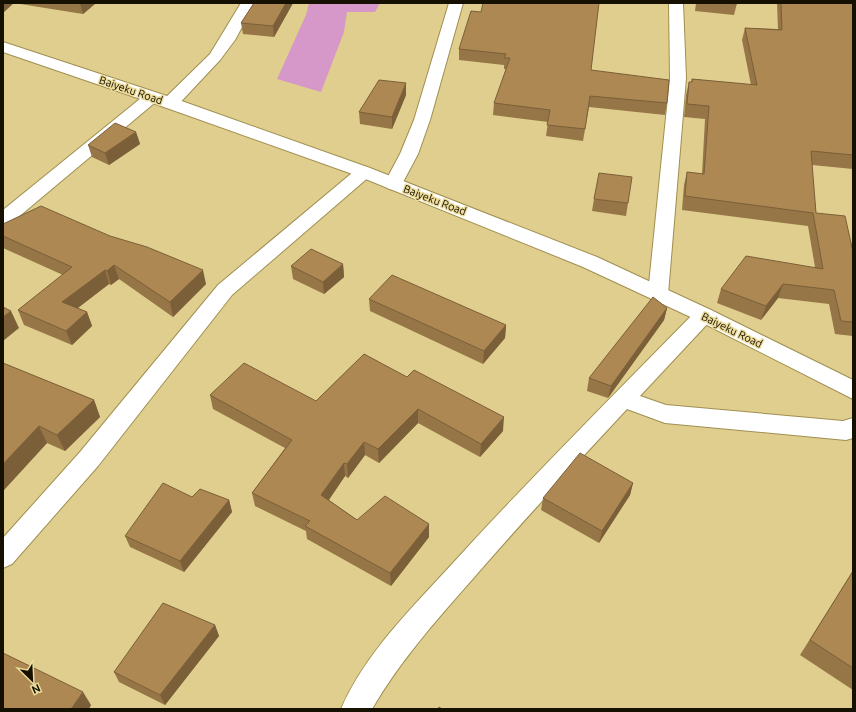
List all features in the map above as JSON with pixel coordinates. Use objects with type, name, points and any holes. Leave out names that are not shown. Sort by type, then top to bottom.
[{"type":"street","points":[[3,220],[215,57],[248,3]]},
{"type":"street","points":[[392,184],[405,164],[413,145],[456,3]]},
{"type":"street","points":[[658,294],[678,78],[676,3]]},
{"type":"street","name":"Baiyeku Road","points":[[3,47],[161,100],[364,172],[590,262],[704,315],[853,390]]},
{"type":"street","points":[[3,556],[89,460],[225,290],[364,172]]},
{"type":"street","points":[[356,709],[369,685],[437,600],[502,526],[704,315]]},
{"type":"street","points":[[624,400],[665,414],[851,434]]},
{"type":"shaded area","points":[[309,3],[380,3],[375,12],[347,12],[344,32],[321,92],[277,79],[306,15]]},
{"type":"building","points":[[254,3],[286,3],[273,26],[241,23]]},
{"type":"building","points":[[483,3],[599,3],[591,70],[669,80],[667,103],[590,96],[585,129],[547,125],[550,110],[494,103],[510,58],[504,58],[506,54],[459,49],[471,11],[481,12]]},
{"type":"building","points":[[781,3],[853,3],[853,155],[811,151],[816,213],[845,216],[853,252],[853,322],[841,321],[834,290],[783,284],[766,306],[721,289],[746,256],[823,269],[813,213],[685,196],[687,172],[704,174],[709,106],[687,104],[689,82],[692,82],[692,79],[757,85],[745,28],[782,30]]},
{"type":"building","points":[[379,80],[406,83],[392,117],[359,112]]},
{"type":"building","points":[[115,123],[136,132],[105,153],[88,145]]},
{"type":"building","points":[[599,173],[632,177],[628,203],[594,199]]},
{"type":"building","points":[[41,206],[110,236],[147,247],[203,270],[170,302],[114,265],[62,302],[87,312],[66,331],[18,310],[72,267],[3,236],[3,224]]},
{"type":"building","points":[[311,249],[343,264],[323,282],[291,266]]},
{"type":"building","points":[[392,275],[506,325],[484,351],[369,299]]},
{"type":"building","points":[[653,297],[667,308],[611,386],[589,378]]},
{"type":"building","points":[[3,307],[11,311],[3,317]]},
{"type":"building","points":[[364,354],[407,377],[414,370],[504,417],[481,444],[418,409],[378,449],[364,442],[347,464],[344,463],[321,495],[357,520],[385,496],[429,524],[390,573],[305,526],[310,521],[252,493],[292,440],[210,395],[244,363],[316,401]]},
{"type":"building","points":[[3,363],[94,400],[57,435],[39,426],[3,464]]},
{"type":"building","points":[[580,453],[633,483],[602,531],[543,498]]},
{"type":"building","points":[[163,483],[192,497],[200,489],[229,500],[180,561],[125,536]]},
{"type":"building","points":[[853,571],[853,668],[810,640]]},
{"type":"building","points":[[163,603],[215,625],[160,695],[114,672]]},
{"type":"building","points":[[3,653],[83,692],[71,709],[3,709]]}]
